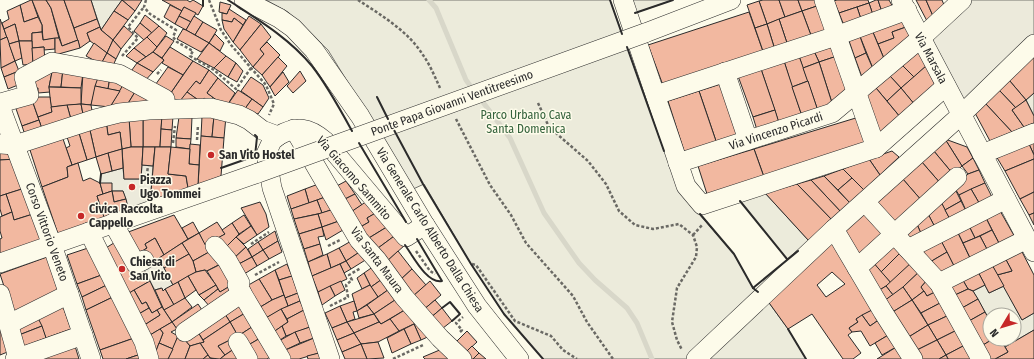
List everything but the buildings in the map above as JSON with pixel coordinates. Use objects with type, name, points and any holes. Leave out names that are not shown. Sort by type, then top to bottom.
[{"type":"street","name":"Via Generale Carlo Alberto Dalla Chiesa","points":[[244,0],[293,28],[314,50],[360,116],[425,225],[477,306],[519,359]]},
{"type":"street","points":[[623,0],[686,186],[702,214],[876,148],[946,86]]},
{"type":"street","points":[[824,0],[876,148]]},
{"type":"street","name":"Ponte Papa Giovanni Ventitreesimo","points":[[0,263],[258,173],[645,32],[725,1]]},
{"type":"street","name":"Via Vincenzo Picardi","points":[[678,163],[832,113],[921,38],[953,2]]},
{"type":"street","points":[[656,95],[836,36],[904,5]]},
{"type":"street","name":"Via Marsala","points":[[904,5],[1031,245]]},
{"type":"street","points":[[689,356],[766,293],[834,229],[961,115],[1034,44]]},
{"type":"street","points":[[0,104],[29,95],[24,77],[52,62],[119,74],[165,99]]},
{"type":"street","points":[[725,72],[748,140]]},
{"type":"street","name":"Corso Vittorio Veneto","points":[[0,104],[7,144],[52,245],[91,359]]},
{"type":"street","name":"Via Giacomo Sammito","points":[[7,144],[119,113],[149,110],[211,108],[239,115],[278,131],[310,130],[325,141],[406,237]]},
{"type":"street","points":[[278,131],[266,154],[272,188],[330,359]]},
{"type":"street","name":"Via Santa Maura","points":[[278,131],[359,240],[377,260],[409,303],[440,338],[462,359]]},
{"type":"street","points":[[982,154],[1034,133]]},
{"type":"street","points":[[857,268],[957,177]]},
{"type":"street","points":[[908,250],[1006,199]]},
{"type":"street","points":[[865,202],[938,283],[981,359]]},
{"type":"street","points":[[113,224],[136,264],[144,260]]},
{"type":"street","points":[[406,237],[425,225]]},
{"type":"street","points":[[834,229],[883,312],[914,359]]},
{"type":"street","points":[[89,232],[144,342],[149,359]]},
{"type":"street","points":[[938,283],[1031,245]]},
{"type":"street","points":[[215,246],[227,260],[281,359]]},
{"type":"street","points":[[185,332],[241,288]]},
{"type":"street","points":[[0,294],[9,324],[16,358],[83,335]]},
{"type":"street","points":[[9,324],[69,294]]},
{"type":"street","points":[[238,342],[248,359]]},
{"type":"path","points":[[114,73],[123,54],[138,38],[128,27],[144,7],[146,0]]},
{"type":"path","points":[[209,0],[221,30],[231,46],[266,85],[274,104],[278,131]]},
{"type":"path","points":[[358,0],[381,14],[409,38],[423,55],[441,89]]},
{"type":"path","points":[[144,7],[150,14],[176,30],[173,37],[177,42],[193,51],[190,56],[214,70],[236,89],[251,68]]},
{"type":"path","points":[[538,103],[549,127],[588,161],[606,184],[620,211],[635,225],[654,229],[679,224],[692,235],[697,246],[696,257],[677,288],[672,322],[677,340],[689,356]]},
{"type":"path","points":[[454,115],[490,185],[511,215],[526,243],[573,296],[587,322],[613,359]]},
{"type":"path","points":[[146,180],[148,166]]},
{"type":"path","points":[[692,235],[702,214]]},
{"type":"path","points":[[406,237],[432,273],[438,274]]},
{"type":"path","points":[[241,288],[294,254]]},
{"type":"path","points":[[314,314],[348,297],[346,285],[352,280],[349,275],[377,260]]},
{"type":"path","points":[[471,264],[476,265],[515,321],[551,336],[563,350],[577,359]]},
{"type":"green space","points":[[91,0],[122,0],[101,30]]},
{"type":"green space","name":"Parco Urbano Cava Santa Domenica","points":[[266,0],[610,0],[679,191],[734,254],[753,288],[767,300],[788,329],[806,359],[543,359],[504,314],[471,264],[424,184],[411,190],[328,50],[288,12]]},
{"type":"green space","points":[[630,0],[673,0],[635,13]]},
{"type":"green space","points":[[1034,93],[1034,116],[1026,100]]},
{"type":"green space","points":[[765,193],[809,241],[787,259],[740,201]]},
{"type":"green space","points":[[985,285],[989,293],[1004,286],[1015,307],[982,307],[973,291]]},
{"type":"green space","points":[[1034,313],[1034,330],[1022,337],[1022,320]]},
{"type":"shaded area","points":[[950,0],[1034,0],[1034,56],[965,122],[917,31]]},
{"type":"shaded area","name":"Piazza Ugo Tommei","points":[[142,165],[153,166],[150,203],[129,211],[123,191],[112,191],[100,183],[101,174],[123,168],[124,179],[141,179]]},
{"type":"shaded area","points":[[144,250],[151,264],[159,258],[173,285],[163,291],[161,288],[155,290],[135,255]]},
{"type":"waterway","points":[[429,0],[436,8],[466,80],[474,91]]},
{"type":"waterway","points":[[479,97],[510,138],[544,213],[579,263],[595,280],[627,308],[637,323],[652,359]]},
{"type":"wall","points":[[203,0],[203,6]]},
{"type":"wall","points":[[228,0],[283,38],[303,56],[323,81],[352,131]]},
{"type":"wall","points":[[610,0],[622,34]]},
{"type":"wall","points":[[635,13],[673,0]]},
{"type":"wall","points":[[627,47],[664,151]]},
{"type":"wall","points":[[377,97],[388,119]]},
{"type":"wall","points":[[394,130],[423,184],[471,264],[504,314],[543,359]]},
{"type":"wall","points":[[221,168],[255,156],[257,137],[255,135]]},
{"type":"wall","points":[[359,143],[406,222]]},
{"type":"wall","points":[[100,183],[101,174]]},
{"type":"wall","points":[[740,201],[787,259]]},
{"type":"wall","points":[[700,214],[734,254],[753,288],[758,292]]},
{"type":"wall","points":[[405,245],[426,274],[436,281],[442,281],[417,239]]},
{"type":"wall","points":[[753,288],[798,251]]},
{"type":"wall","points":[[442,308],[450,302],[460,314],[452,321]]},
{"type":"wall","points":[[788,329],[806,359]]},
{"type":"place","name":"San Vito Hostel","points":[[211,155]]},
{"type":"place","name":"Piazza Ugo Tommei","points":[[132,187]]},
{"type":"place","name":"Civica Raccolta Cappello","points":[[81,216]]},
{"type":"place","name":"Chiesa di San Vito","points":[[122,269]]}]
